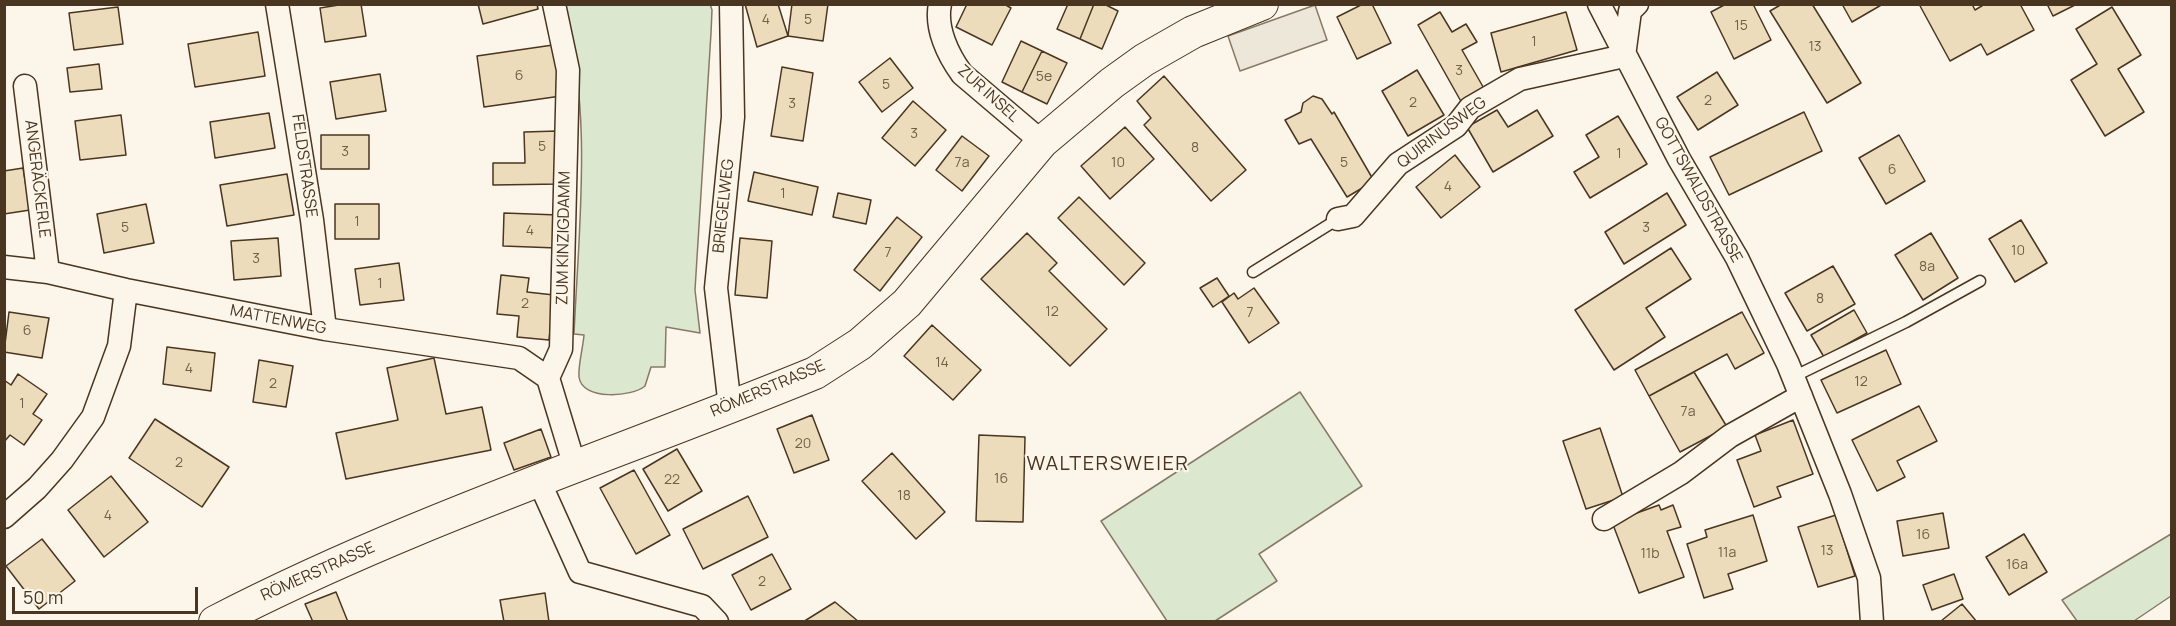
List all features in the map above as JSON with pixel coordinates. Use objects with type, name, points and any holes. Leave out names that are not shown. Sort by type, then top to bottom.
[{"type":"street","name":"FELDSTRASSE","points":[[278,4],[312,220],[325,329]]},
{"type":"street","name":"ZUM KINZIGDAMM","points":[[548,378],[561,349],[568,70],[554,4]]},
{"type":"street","name":"BRIEGELWEG","points":[[730,407],[716,288],[733,117],[731,4]]},
{"type":"street","name":"ZUR INSEL","points":[[939,4],[938,13],[942,32],[953,62],[962,74],[1042,142]]},
{"type":"street","name":"GOTTSWALDSTRASSE","points":[[1599,4],[1679,159],[1737,258],[1797,387],[1840,494],[1869,578],[1872,621]]},
{"type":"street","points":[[1624,56],[1630,11],[1637,4]]},
{"type":"street","name":"RÖMERSTRASSE","points":[[215,621],[277,589],[430,522],[815,373],[860,344],[907,303],[1042,142],[1112,83],[1144,60],[1193,32],[1263,7]]},
{"type":"street","name":"QUIRINUSWEG","points":[[1338,219],[1353,216],[1398,164],[1456,126],[1470,108],[1520,79],[1624,56]]},
{"type":"street","name":"ANGERÄCKERLE","points":[[25,86],[48,272]]},
{"type":"street","name":"MATTENWEG","points":[[4,267],[48,272],[126,290],[325,329],[519,358],[548,378]]},
{"type":"street","points":[[4,517],[37,488],[62,460],[93,417],[119,346],[126,290]]},
{"type":"street","points":[[548,378],[575,467]]},
{"type":"street","points":[[1604,519],[1681,473],[1797,387]]},
{"type":"street","points":[[538,481],[580,572],[702,606],[717,621]]},
{"type":"lane","name":"QUIRINUSWEG","points":[[1253,272],[1338,219]]},
{"type":"lane","points":[[1797,387],[1980,281]]},
{"type":"green space","points":[[710,4],[711,33],[695,290],[700,333],[666,327],[665,367],[651,367],[645,386],[639,390],[608,395],[598,393],[582,385],[579,367],[584,335],[574,334],[581,209],[581,127],[572,45],[563,5]]},
{"type":"green space","points":[[1300,392],[1362,486],[1259,554],[1277,581],[1215,621],[1167,621],[1101,521]]},
{"type":"green space","points":[[2171,534],[2171,596],[2134,621],[2077,621],[2062,600]]},
{"type":"shaded area","points":[[1315,5],[1327,40],[1240,71],[1228,36]]},
{"type":"building","points":[[361,4],[366,36],[325,42],[320,8]]},
{"type":"building","points":[[478,4],[537,4],[538,9],[483,24]]},
{"type":"building","points":[[745,4],[778,4],[788,36],[757,47]]},
{"type":"building","points":[[792,4],[828,4],[823,41],[788,36]]},
{"type":"building","points":[[967,4],[1004,4],[1011,8],[992,45],[956,27]]},
{"type":"building","points":[[1068,4],[1094,4],[1080,39],[1057,29]]},
{"type":"building","points":[[1094,4],[1104,4],[1118,11],[1102,49],[1080,39]]},
{"type":"building","points":[[1363,4],[1372,4],[1391,43],[1357,59],[1337,17]]},
{"type":"building","points":[[1726,4],[1753,4],[1771,40],[1734,59],[1711,12]]},
{"type":"building","points":[[1782,4],[1812,4],[1861,83],[1827,103],[1770,11]]},
{"type":"building","points":[[1842,4],[1883,4],[1852,22]]},
{"type":"building","points":[[1919,4],[1972,4],[1975,10],[1985,4],[2020,4],[2034,30],[1987,55],[1981,44],[1950,61]]},
{"type":"building","points":[[2047,4],[2077,4],[2053,16]]},
{"type":"building","points":[[118,7],[123,44],[74,50],[69,13]]},
{"type":"building","points":[[2112,7],[2141,55],[2118,69],[2144,112],[2105,136],[2071,80],[2097,64],[2076,29]]},
{"type":"building","points":[[1440,12],[1452,32],[1466,24],[1477,42],[1462,50],[1486,92],[1463,105],[1418,25]]},
{"type":"building","points":[[1566,12],[1577,50],[1501,72],[1491,33]]},
{"type":"building","points":[[258,32],[265,76],[195,87],[188,44]]},
{"type":"building","points":[[1021,41],[1042,51],[1022,92],[1002,82]]},
{"type":"building","points":[[553,45],[561,96],[484,107],[477,56]]},
{"type":"building","points":[[1042,51],[1067,63],[1047,104],[1022,92]]},
{"type":"building","points":[[890,58],[913,88],[882,112],[859,82]]},
{"type":"building","points":[[99,64],[102,89],[70,92],[67,68]]},
{"type":"building","points":[[782,67],[813,73],[803,141],[771,136]]},
{"type":"building","points":[[1417,70],[1444,115],[1408,136],[1382,91]]},
{"type":"building","points":[[1717,72],[1738,105],[1698,130],[1677,97]]},
{"type":"building","points":[[380,74],[386,111],[336,119],[330,82]]},
{"type":"building","points":[[1164,76],[1246,170],[1211,201],[1144,125],[1151,118],[1137,101]]},
{"type":"building","points":[[1313,96],[1322,99],[1332,114],[1334,112],[1374,181],[1347,197],[1311,139],[1299,144],[1285,120],[1301,112],[1303,103]]},
{"type":"building","points":[[913,101],[946,130],[915,166],[882,138]]},
{"type":"building","points":[[1497,110],[1508,127],[1537,110],[1553,136],[1493,172],[1467,127]]},
{"type":"building","points":[[1804,112],[1822,151],[1729,195],[1710,157]]},
{"type":"building","points":[[269,113],[275,148],[215,158],[210,122]]},
{"type":"building","points":[[121,115],[126,155],[80,160],[75,121]]},
{"type":"building","points":[[1618,116],[1647,164],[1590,198],[1574,172],[1599,157],[1586,135]]},
{"type":"building","points":[[1125,127],[1154,159],[1110,199],[1081,166]]},
{"type":"building","points":[[558,131],[560,184],[493,185],[493,163],[525,163],[524,132]]},
{"type":"building","points":[[321,135],[369,135],[369,169],[321,169]]},
{"type":"building","points":[[1899,135],[1925,181],[1886,204],[1859,158]]},
{"type":"building","points":[[962,136],[989,156],[962,191],[936,170]]},
{"type":"building","points":[[1455,155],[1480,187],[1441,218],[1416,187]]},
{"type":"building","points":[[23,168],[30,210],[4,214],[4,171]]},
{"type":"building","points":[[754,172],[818,187],[812,215],[748,201]]},
{"type":"building","points":[[287,174],[294,215],[227,226],[220,185]]},
{"type":"building","points":[[838,193],[871,200],[866,224],[833,217]]},
{"type":"building","points":[[1667,193],[1686,225],[1624,264],[1605,232]]},
{"type":"building","points":[[1079,197],[1145,263],[1124,285],[1058,218]]},
{"type":"building","points":[[146,204],[154,243],[104,253],[97,214]]},
{"type":"building","points":[[335,204],[379,204],[379,239],[335,239]]},
{"type":"building","points":[[504,213],[558,215],[557,248],[503,246]]},
{"type":"building","points":[[897,217],[922,237],[880,291],[854,270]]},
{"type":"building","points":[[2021,220],[2047,263],[2015,282],[1989,239]]},
{"type":"building","points":[[1027,233],[1057,263],[1049,271],[1107,329],[1070,366],[981,279]]},
{"type":"building","points":[[1931,233],[1958,278],[1923,300],[1895,255]]},
{"type":"building","points":[[278,238],[281,276],[234,280],[231,241]]},
{"type":"building","points":[[740,238],[772,241],[767,298],[735,295]]},
{"type":"building","points":[[1671,248],[1691,279],[1646,308],[1665,337],[1614,370],[1575,310]]},
{"type":"building","points":[[399,263],[404,300],[360,305],[355,269]]},
{"type":"building","points":[[1833,266],[1855,304],[1807,331],[1785,293]]},
{"type":"building","points":[[501,275],[529,278],[527,292],[554,295],[549,340],[517,337],[519,316],[497,314]]},
{"type":"building","points":[[1217,278],[1229,296],[1213,307],[1200,288]]},
{"type":"building","points":[[1254,288],[1279,323],[1249,343],[1222,302],[1234,293],[1238,299]]},
{"type":"building","points":[[1854,310],[1867,333],[1824,357],[1811,335]]},
{"type":"building","points":[[9,312],[49,318],[42,358],[4,352]]},
{"type":"building","points":[[1742,312],[1764,353],[1735,369],[1727,354],[1649,396],[1635,370]]},
{"type":"building","points":[[932,325],[981,370],[953,400],[904,356]]},
{"type":"building","points":[[167,347],[215,353],[211,391],[163,384]]},
{"type":"building","points":[[1886,350],[1901,384],[1837,413],[1821,380]]},
{"type":"building","points":[[434,358],[446,414],[482,407],[491,450],[346,479],[336,433],[398,420],[387,368]]},
{"type":"building","points":[[259,360],[293,366],[286,407],[253,402]]},
{"type":"building","points":[[1694,372],[1727,427],[1680,452],[1649,396]]},
{"type":"building","points":[[18,374],[47,394],[33,414],[42,420],[24,445],[10,435],[4,442],[4,380],[11,385]]},
{"type":"building","points":[[1919,406],[1937,441],[1897,461],[1905,477],[1877,491],[1852,440]]},
{"type":"building","points":[[812,415],[829,460],[794,473],[777,429]]},
{"type":"building","points":[[155,419],[229,467],[202,507],[129,458]]},
{"type":"building","points":[[1793,420],[1813,474],[1777,487],[1781,497],[1754,507],[1737,460],[1761,451],[1755,435]]},
{"type":"building","points":[[1600,428],[1623,497],[1586,509],[1563,441]]},
{"type":"building","points":[[541,429],[551,457],[514,470],[504,443]]},
{"type":"building","points":[[979,435],[1025,437],[1023,522],[976,521]]},
{"type":"building","points":[[677,449],[702,491],[668,511],[643,469]]},
{"type":"building","points":[[892,453],[945,512],[916,539],[862,481]]},
{"type":"building","points":[[634,470],[670,535],[636,554],[600,488]]},
{"type":"building","points":[[111,476],[148,522],[104,557],[68,510]]},
{"type":"building","points":[[748,496],[768,537],[703,569],[683,529]]},
{"type":"building","points":[[1659,505],[1661,510],[1673,505],[1681,527],[1667,531],[1684,577],[1639,593],[1612,522]]},
{"type":"building","points":[[1943,513],[1949,548],[1903,556],[1897,521]]},
{"type":"building","points":[[1753,515],[1767,561],[1728,574],[1733,589],[1704,598],[1687,544],[1707,537],[1705,530]]},
{"type":"building","points":[[1836,515],[1855,576],[1818,587],[1798,527]]},
{"type":"building","points":[[2024,534],[2047,572],[2009,595],[1986,557]]},
{"type":"building","points":[[42,539],[75,581],[39,609],[6,566]]},
{"type":"building","points":[[772,554],[791,589],[751,610],[732,575]]},
{"type":"building","points":[[1954,574],[1963,599],[1932,610],[1923,585]]},
{"type":"building","points":[[336,592],[348,622],[313,622],[305,604]]},
{"type":"building","points":[[545,593],[549,622],[504,622],[500,600]]},
{"type":"building","points":[[835,602],[859,622],[803,622]]},
{"type":"building","points":[[1962,604],[1977,622],[1941,622],[1941,621]]},
{"type":"district","name":"WALTERSWEIER","points":[[1108,464]]}]
